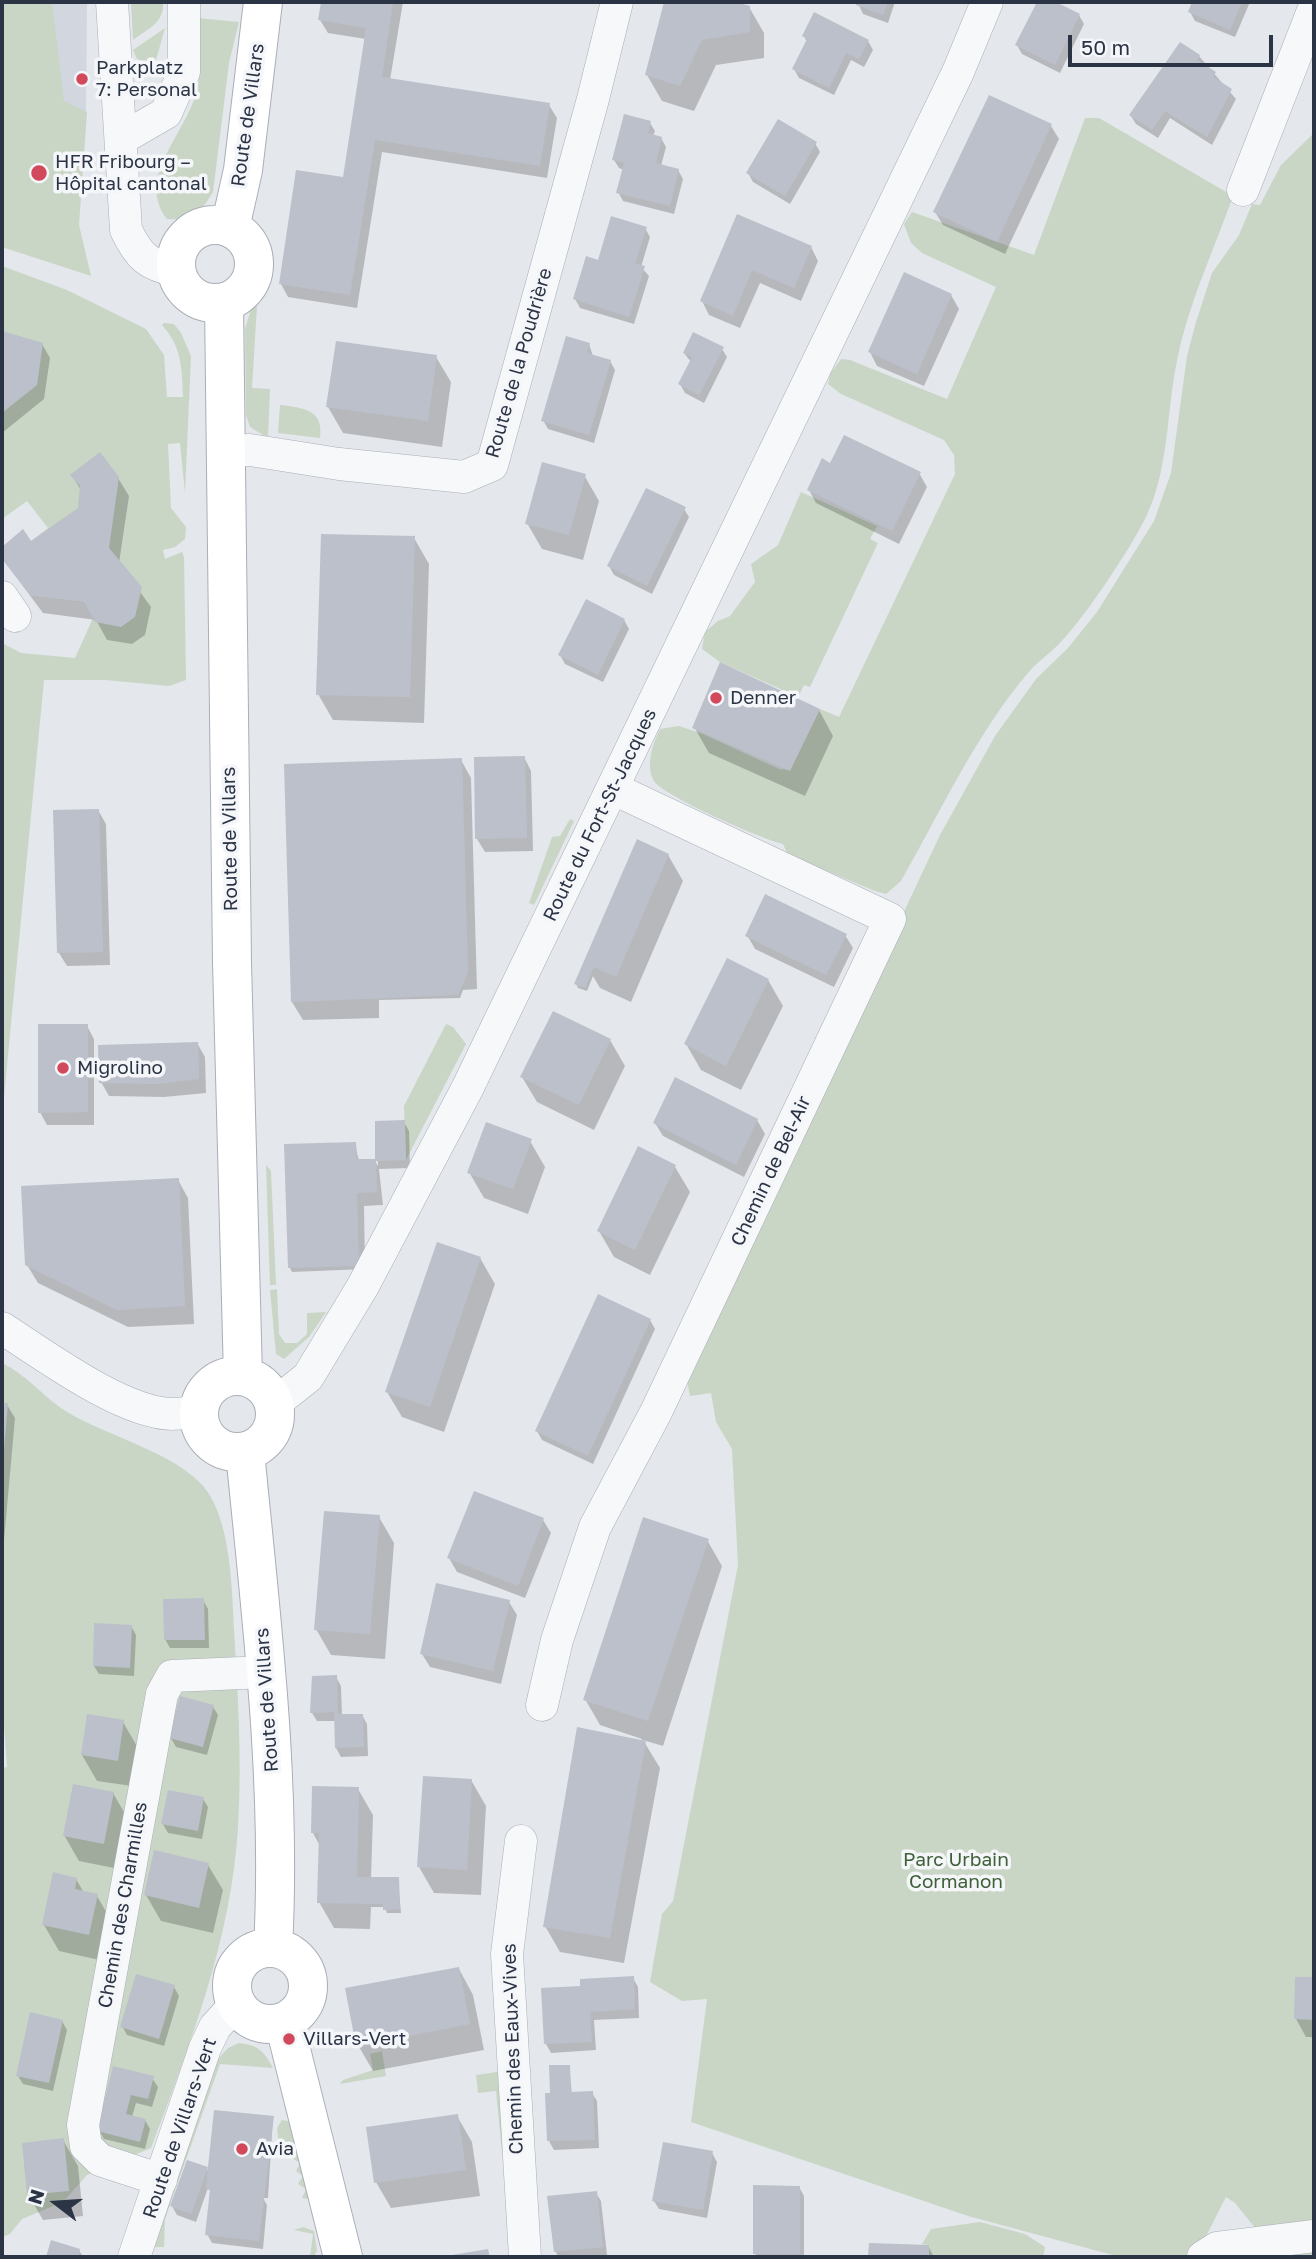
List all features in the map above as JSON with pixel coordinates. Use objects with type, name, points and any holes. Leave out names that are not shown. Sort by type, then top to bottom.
[{"type":"main road","name":"Route de Villars","points":[[230,228],[243,170],[263,2]]},
{"type":"main road","points":[[210,226],[230,228],[244,239],[254,263],[246,288],[224,302],[209,303],[192,295],[182,284],[177,271],[180,249],[189,235],[210,226]]},
{"type":"main road","name":"Route de Villars","points":[[224,302],[232,962],[243,1376]]},
{"type":"main road","points":[[230,1376],[243,1376],[263,1386],[274,1404],[275,1420],[270,1434],[260,1446],[245,1452],[228,1452],[212,1443],[202,1429],[199,1411],[209,1388],[230,1376]]},
{"type":"main road","name":"Route de Villars","points":[[245,1452],[266,1672],[275,1821],[273,1948]]},
{"type":"main road","points":[[273,1948],[296,1958],[308,1980],[303,2006],[284,2022],[262,2024],[251,2020],[236,2004],[232,1991],[237,1965],[259,1949],[273,1948]]},
{"type":"main road","points":[[284,2022],[343,2257]]},
{"type":"street","points":[[111,2],[126,230],[135,249],[154,266],[177,271]]},
{"type":"street","points":[[121,139],[166,113],[184,72],[184,2]]},
{"type":"street","name":"Route de la Poudrière","points":[[226,451],[250,450],[339,464],[464,477],[492,465],[593,99],[617,2]]},
{"type":"street","name":"Route du Fort-St-Jacques","points":[[274,1404],[308,1377],[363,1286],[472,1078],[614,789],[958,72],[987,2]]},
{"type":"street","points":[[1243,190],[1314,8]]},
{"type":"street","name":"Chemin de Bel-Air","points":[[542,1705],[557,1640],[595,1527],[656,1412],[890,919],[614,789]]},
{"type":"street","points":[[2,1328],[82,1379],[142,1408],[170,1414],[199,1411]]},
{"type":"street","name":"Chemin des Charmilles","points":[[161,2180],[100,2160],[86,2146],[83,2125],[162,1694],[172,1676],[266,1672]]},
{"type":"street","name":"Chemin des Eaux-Vives","points":[[521,1841],[506,1954],[525,2257]]},
{"type":"street","name":"Route de Villars-Vert","points":[[134,2257],[205,2048],[215,2027],[236,2004]]},
{"type":"street","points":[[1203,2257],[1217,2248],[1314,2236]]},
{"type":"shaded area","name":"HFR Fribourg – Hôpital cantonal","points":[[2,2],[87,2],[86,119],[62,244]]},
{"type":"green space","name":"HFR Fribourg – Hôpital cantonal","points":[[2,2],[52,2],[64,101],[87,112],[79,225],[91,276],[2,247]]},
{"type":"green space","points":[[131,2],[163,2],[158,20],[133,40]]},
{"type":"green space","points":[[197,18],[239,22],[229,63],[213,192],[195,215],[183,219],[167,219],[159,204],[159,173],[196,94],[200,56]]},
{"type":"green space","points":[[165,28],[156,60],[147,63],[137,59],[133,50]]},
{"type":"green space","points":[[1085,118],[1099,118],[1233,196],[1183,335],[1174,376],[1164,458],[1154,498],[1146,517],[1118,565],[1081,618],[1059,644],[1028,673],[992,721],[901,881],[886,894],[788,855],[783,844],[736,826],[675,797],[661,788],[651,775],[653,748],[660,729],[679,726],[703,734],[779,769],[790,770],[820,709],[839,717],[955,474],[954,455],[944,440],[841,394],[828,384],[830,374],[841,359],[850,360],[947,399],[996,287],[922,253],[911,243],[904,224],[912,212],[1034,255]]},
{"type":"green space","name":"Parc Urbain Cormanon","points":[[1314,133],[1314,2257],[1256,2257],[1264,2239],[1235,2203],[1226,2197],[1204,2240],[1188,2257],[1120,2257],[968,2216],[691,2122],[707,1999],[682,2001],[650,1982],[662,1914],[673,1901],[738,1565],[732,1449],[716,1422],[711,1393],[690,1396],[686,1376],[940,835],[995,736],[1036,679],[1068,648],[1097,612],[1154,521],[1171,473],[1187,356],[1212,273],[1239,235],[1252,204],[1260,205],[1281,165]]},
{"type":"green space","points":[[2,266],[67,290],[146,329],[164,355],[167,397],[183,397],[183,387],[177,350],[162,325],[164,323],[174,324],[191,356],[185,493],[180,443],[168,444],[171,508],[186,527],[185,539],[175,547],[163,550],[165,559],[182,552],[184,557],[186,680],[169,686],[105,680],[44,680],[2,1118],[2,643],[21,653],[75,658],[93,618],[84,602],[31,596],[2,549],[23,529],[31,541],[48,528],[27,501],[2,519]]},
{"type":"green space","points":[[252,306],[257,306],[252,388],[270,389],[268,438],[250,427],[246,415],[245,329]]},
{"type":"green space","points":[[280,405],[304,409],[315,416],[319,421],[320,438],[278,433]]},
{"type":"green space","points":[[801,492],[877,526],[870,539],[878,543],[810,687],[804,685],[798,697],[720,662],[702,649],[705,632],[718,621],[730,616],[755,582],[751,564],[778,545]]},
{"type":"green space","points":[[570,819],[574,821],[534,905],[529,903],[552,837],[560,836]]},
{"type":"green space","points":[[446,1024],[453,1027],[466,1044],[406,1160],[404,1106]]},
{"type":"green space","points":[[266,1165],[271,1171],[276,1285],[270,1285]]},
{"type":"green space","points":[[277,1289],[279,1334],[285,1343],[297,1343],[307,1334],[307,1313],[326,1312],[309,1337],[284,1359],[276,1354],[270,1290]]},
{"type":"green space","points":[[2,1363],[18,1372],[77,1418],[175,1463],[204,1487],[213,1501],[225,1536],[231,1575],[240,1777],[234,1867],[218,1950],[194,2030],[151,2148],[87,2175],[63,2202],[22,2219],[10,2234],[2,2237],[2,1768],[7,1767],[2,1696]]},
{"type":"green space","points":[[239,2043],[260,2050],[273,2068],[220,2064],[165,2219],[164,2247],[151,2247],[216,2061],[228,2048]]},
{"type":"green space","points":[[382,2051],[386,2076],[340,2084],[343,2080],[373,2070],[370,2054]]},
{"type":"green space","points":[[504,2071],[506,2150],[502,2152],[496,2091],[478,2093],[476,2075]]},
{"type":"green space","points":[[282,2120],[292,2122],[306,2189],[298,2184],[303,2176],[296,2171],[300,2163],[292,2158],[297,2150],[278,2138],[277,2128]]},
{"type":"green space","points":[[980,2222],[1025,2234],[1045,2247],[1043,2257],[929,2257],[929,2245],[922,2244],[931,2229]]},
{"type":"green space","points":[[303,2227],[314,2231],[317,2251],[313,2257],[310,2257],[313,2234],[294,2230]]},
{"type":"building","points":[[321,2],[393,2],[382,77],[550,103],[540,166],[375,140],[350,295],[279,284],[296,170],[343,177],[366,28],[318,20]]},
{"type":"building","points":[[664,2],[735,2],[750,6],[750,32],[702,40],[680,86],[645,75]]},
{"type":"building","points":[[857,2],[888,2],[883,15],[856,5]]},
{"type":"building","points":[[1037,2],[1056,2],[1080,14],[1055,65],[1015,45]]},
{"type":"building","points":[[1192,2],[1242,2],[1230,30],[1188,12]]},
{"type":"building","points":[[814,12],[869,40],[859,59],[846,53],[829,88],[792,69],[807,39],[802,36]]},
{"type":"building","points":[[1180,42],[1200,55],[1197,60],[1216,72],[1213,77],[1232,89],[1207,137],[1165,111],[1152,130],[1129,115]]},
{"type":"building","points":[[989,95],[1052,124],[997,242],[933,212]]},
{"type":"building","points":[[624,114],[651,121],[648,133],[662,137],[656,163],[679,169],[670,206],[616,193],[624,163],[612,160]]},
{"type":"building","points":[[778,119],[817,142],[785,196],[746,173]]},
{"type":"building","points":[[737,214],[812,246],[794,288],[752,270],[733,316],[700,301]]},
{"type":"building","points":[[611,216],[647,227],[635,263],[645,266],[629,317],[573,299],[586,256],[598,260]]},
{"type":"building","points":[[904,272],[952,294],[917,374],[868,352]]},
{"type":"building","points":[[2,331],[43,343],[37,385],[2,413]]},
{"type":"building","points":[[693,332],[724,347],[699,395],[678,384],[692,357],[683,353]]},
{"type":"building","points":[[566,336],[590,343],[587,353],[611,360],[589,435],[541,421]]},
{"type":"building","points":[[336,341],[437,355],[428,421],[326,407]]},
{"type":"building","points":[[844,435],[921,472],[892,531],[807,490],[822,458],[830,463]]},
{"type":"building","points":[[100,452],[119,477],[109,548],[142,587],[135,617],[121,627],[95,622],[84,602],[31,596],[2,559],[2,547],[23,529],[31,541],[78,508],[80,486],[70,475]]},
{"type":"building","points":[[542,462],[586,474],[569,535],[525,524]]},
{"type":"building","points":[[646,488],[686,507],[647,586],[607,566]]},
{"type":"building","points":[[321,534],[415,536],[410,697],[316,695]]},
{"type":"building","points":[[586,599],[625,619],[598,675],[558,655]]},
{"type":"building","points":[[720,662],[820,709],[790,771],[692,728]]},
{"type":"building","points":[[525,756],[527,838],[475,839],[474,757]]},
{"type":"building","points":[[462,758],[468,972],[458,995],[291,1002],[284,764]]},
{"type":"building","points":[[99,809],[103,952],[57,953],[53,810]]},
{"type":"building","points":[[637,839],[669,854],[616,977],[594,967],[585,988],[574,984]]},
{"type":"building","points":[[765,894],[847,934],[826,975],[745,936]]},
{"type":"building","points":[[727,958],[769,979],[726,1066],[684,1044]]},
{"type":"building","points":[[553,1011],[611,1039],[579,1105],[520,1077]]},
{"type":"building","name":"Migrolino","points":[[38,1024],[88,1024],[88,1112],[38,1113]]},
{"type":"building","points":[[198,1042],[199,1079],[156,1084],[99,1083],[98,1045]]},
{"type":"building","points":[[675,1077],[758,1119],[736,1165],[653,1123]]},
{"type":"building","points":[[405,1120],[406,1160],[376,1161],[377,1192],[357,1193],[359,1266],[288,1268],[284,1144],[356,1142],[357,1159],[375,1159],[375,1121]]},
{"type":"building","points":[[486,1122],[532,1139],[513,1189],[467,1173]]},
{"type":"building","points":[[638,1146],[676,1165],[635,1250],[597,1231]]},
{"type":"building","points":[[179,1178],[185,1306],[117,1310],[25,1265],[21,1186]]},
{"type":"building","points":[[437,1242],[481,1257],[430,1407],[385,1392]]},
{"type":"building","points":[[598,1294],[651,1319],[588,1456],[535,1431]]},
{"type":"building","points":[[2,1403],[8,1403],[4,1450],[2,1450]]},
{"type":"building","points":[[474,1491],[544,1518],[518,1586],[447,1558]]},
{"type":"building","points":[[324,1511],[380,1515],[370,1634],[314,1630]]},
{"type":"building","points":[[643,1517],[709,1539],[648,1721],[583,1700]]},
{"type":"building","points":[[436,1583],[510,1600],[493,1671],[420,1654]]},
{"type":"building","points":[[204,1598],[205,1640],[164,1640],[163,1599]]},
{"type":"building","points":[[94,1623],[132,1625],[130,1668],[93,1666]]},
{"type":"building","points":[[337,1675],[338,1714],[363,1714],[364,1747],[335,1748],[334,1712],[310,1713],[312,1676]]},
{"type":"building","points":[[180,1696],[214,1705],[203,1747],[169,1738]]},
{"type":"building","points":[[87,1714],[124,1720],[118,1761],[81,1755]]},
{"type":"building","points":[[577,1727],[646,1741],[610,1938],[543,1927]]},
{"type":"building","points":[[423,1776],[472,1779],[467,1870],[417,1867]]},
{"type":"building","points":[[73,1784],[114,1792],[104,1844],[63,1836]]},
{"type":"building","points":[[312,1786],[359,1787],[357,1877],[399,1877],[400,1909],[383,1910],[383,1904],[317,1903],[319,1833],[311,1833]]},
{"type":"building","points":[[168,1790],[204,1797],[198,1831],[161,1824]]},
{"type":"building","points":[[154,1850],[209,1863],[199,1908],[144,1895]]},
{"type":"building","points":[[53,1872],[77,1878],[75,1889],[98,1894],[89,1935],[42,1925]]},
{"type":"building","points":[[459,1967],[470,2024],[356,2046],[345,1988]]},
{"type":"building","points":[[136,1974],[175,1985],[159,2039],[120,2027]]},
{"type":"building","points":[[634,1976],[635,2009],[590,2012],[592,2042],[544,2044],[541,1988],[580,1986],[580,1979]]},
{"type":"building","points":[[1295,1977],[1314,1977],[1314,2020],[1294,2019]]},
{"type":"building","points":[[30,2012],[63,2020],[49,2083],[16,2076]]},
{"type":"building","points":[[549,2065],[570,2065],[571,2092],[593,2091],[595,2140],[547,2141],[545,2093],[550,2093]]},
{"type":"building","points":[[113,2066],[154,2076],[148,2099],[131,2095],[126,2114],[146,2119],[140,2142],[97,2131]]},
{"type":"building","points":[[214,2110],[274,2116],[259,2241],[205,2235],[210,2190],[206,2189]]},
{"type":"building","points":[[458,2114],[466,2170],[374,2183],[366,2127]]},
{"type":"building","points":[[64,2138],[69,2191],[27,2195],[22,2143]]},
{"type":"building","points":[[663,2142],[713,2151],[703,2210],[652,2201]]},
{"type":"building","points":[[187,2160],[208,2167],[191,2214],[170,2206]]},
{"type":"building","points":[[753,2185],[800,2186],[800,2254],[753,2254]]},
{"type":"building","points":[[597,2191],[603,2247],[554,2252],[547,2196]]},
{"type":"building","points":[[51,2240],[80,2249],[78,2257],[46,2257]]},
{"type":"building","points":[[869,2243],[929,2245],[929,2257],[868,2257]]},
{"type":"building","points":[[488,2249],[490,2257],[446,2257],[446,2256]]},
{"type":"place","name":"Parkplatz 7: Personal","points":[[82,79]]},
{"type":"place","name":"HFR Fribourg – Hôpital cantonal","points":[[39,173]]},
{"type":"place","name":"Denner","points":[[716,698]]},
{"type":"place","name":"Migrolino","points":[[63,1068]]},
{"type":"place","name":"Villars-Vert","points":[[289,2039]]},
{"type":"place","name":"Avia","points":[[242,2149]]}]
